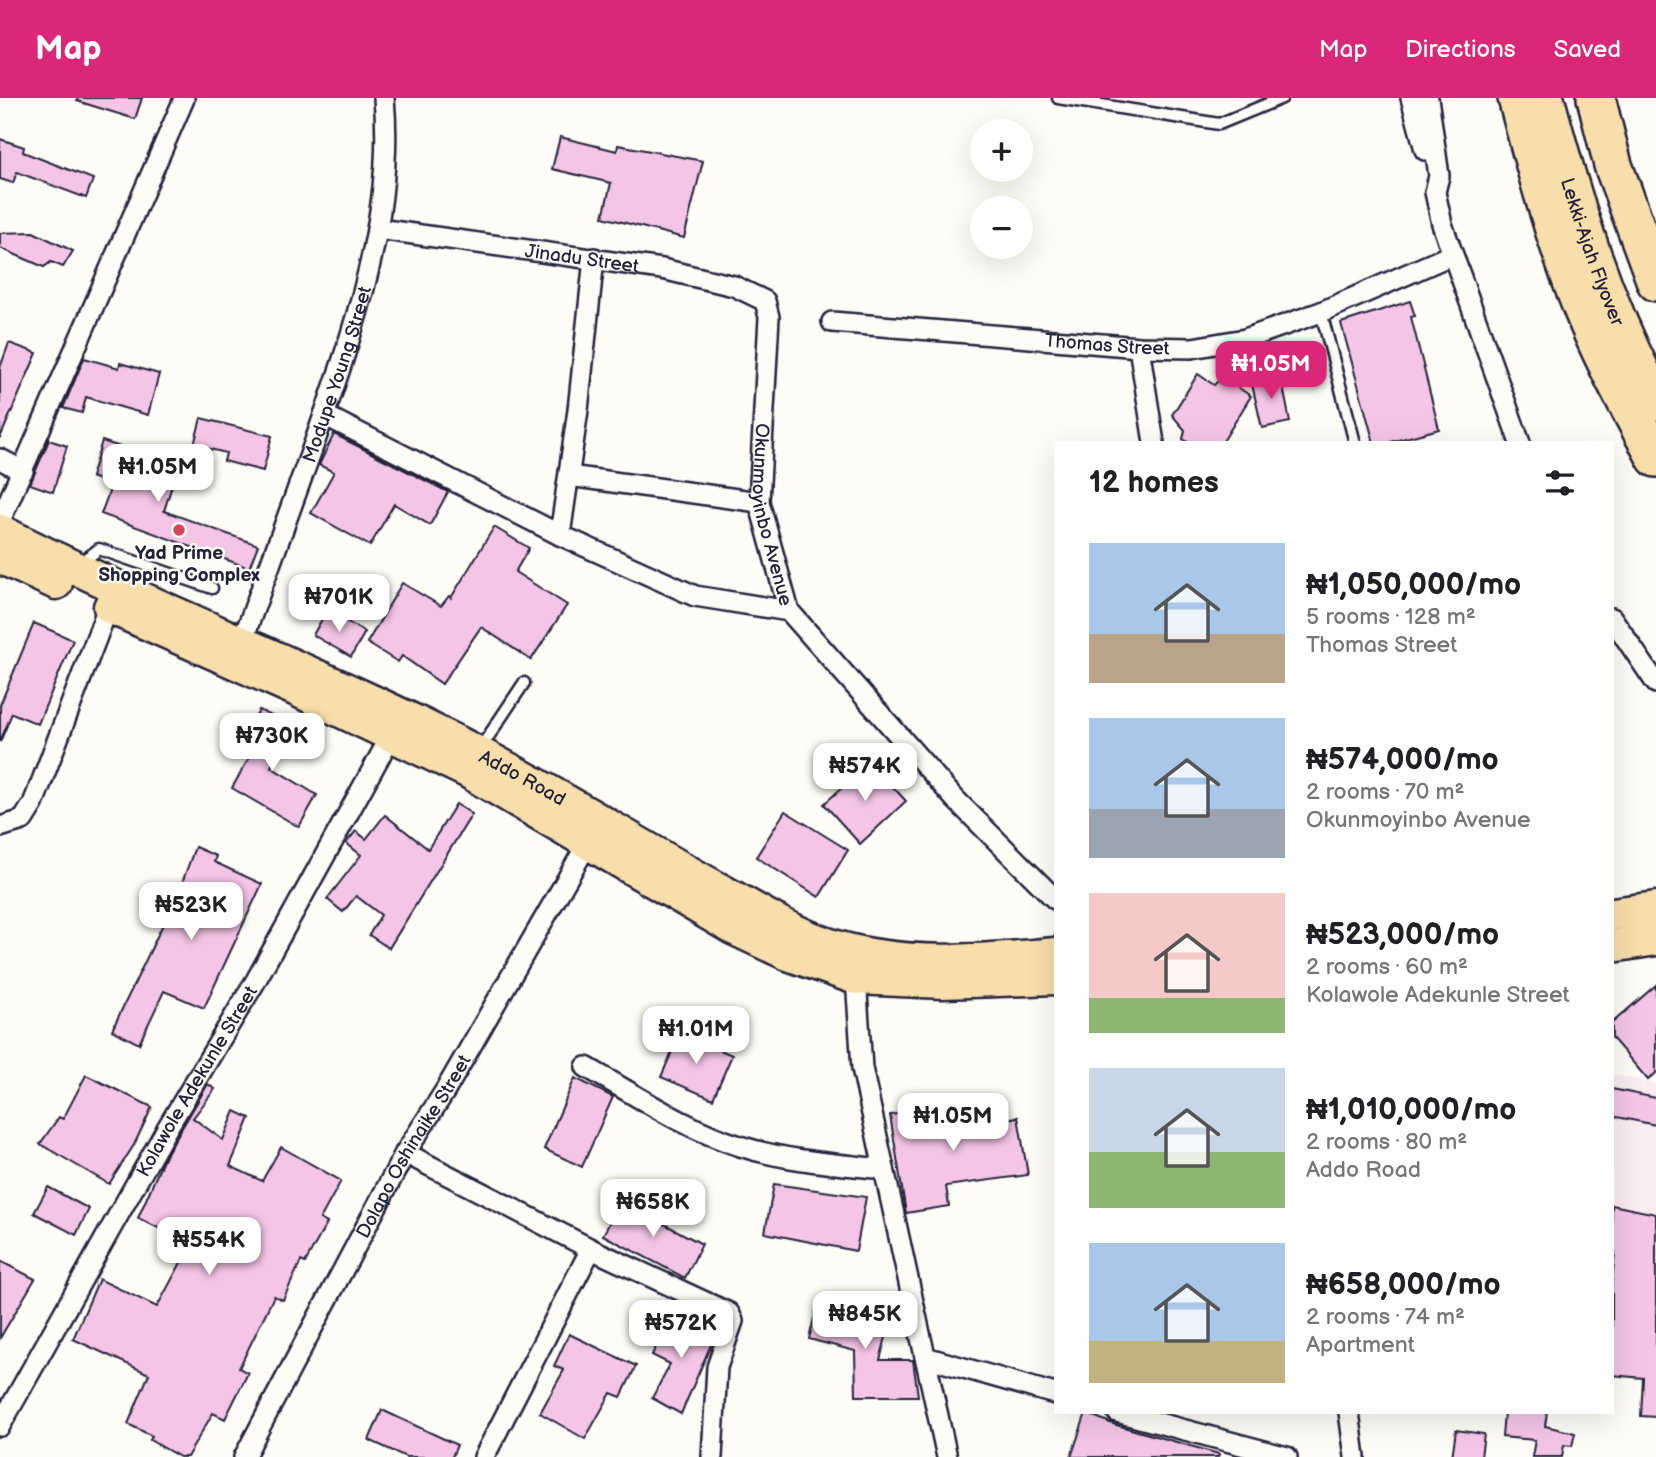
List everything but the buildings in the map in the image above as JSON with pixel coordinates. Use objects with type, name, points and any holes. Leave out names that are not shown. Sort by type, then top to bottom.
[{"type":"highway","points":[[1517,98],[1539,183],[1580,304],[1623,397],[1656,457]]},
{"type":"highway","name":"Lekki-Ajah Flyover","points":[[1545,98],[1574,206],[1609,303],[1656,401]]},
{"type":"highway","name":"Lekki-Ajah Flyover","points":[[1569,98],[1588,175],[1630,294],[1656,352]]},
{"type":"highway","points":[[1596,98],[1613,165],[1656,282]]},
{"type":"main road","name":"Addo Road","points":[[0,531],[76,568],[112,596],[391,736],[467,771],[733,928],[788,954],[856,978],[913,982],[1054,978]]},
{"type":"main road","name":"Addo Road","points":[[0,557],[242,642],[478,753],[587,810],[688,872],[794,930],[829,945],[868,955],[939,960],[1054,954]]},
{"type":"main road","points":[[1614,914],[1656,908]]},
{"type":"main road","points":[[1614,946],[1656,940]]},
{"type":"street","name":"Modupe Young Street","points":[[242,642],[351,334],[378,229],[386,130],[384,98]]},
{"type":"street","points":[[1411,98],[1451,255],[1519,441]]},
{"type":"street","points":[[1428,98],[1439,176],[1435,192]]},
{"type":"street","points":[[0,521],[184,99]]},
{"type":"street","name":"Jinadu Street","points":[[378,229],[594,258],[734,286],[765,301],[769,317]]},
{"type":"street","name":"Thomas Street","points":[[832,322],[1139,347],[1192,348],[1245,339],[1321,312],[1451,255]]},
{"type":"street","points":[[560,535],[594,258]]},
{"type":"street","name":"Okunmoyinbo Avenue","points":[[769,317],[760,502],[789,611],[955,800],[1054,898]]},
{"type":"street","points":[[1139,347],[1154,441]]},
{"type":"street","points":[[324,415],[560,535],[695,596],[789,611]]},
{"type":"street","points":[[0,459],[23,471]]},
{"type":"street","points":[[569,477],[760,502]]},
{"type":"street","points":[[0,827],[23,820],[38,795],[112,596]]},
{"type":"street","points":[[1614,621],[1656,683]]},
{"type":"street","name":"Kolawole Adekunle Street","points":[[0,1426],[166,1130],[255,982],[391,736]]},
{"type":"street","name":"Dolapo Oshinaike Street","points":[[244,1457],[405,1153],[445,1091],[589,841]]},
{"type":"street","points":[[856,978],[862,1068],[947,1457]]},
{"type":"street","points":[[586,1066],[696,1129],[738,1146],[803,1160],[884,1169]]},
{"type":"street","points":[[405,1153],[591,1249],[732,1317],[717,1367],[712,1457]]},
{"type":"street","points":[[484,1457],[591,1249]]},
{"type":"street","points":[[925,1357],[1054,1394]]},
{"type":"street","points":[[1125,1414],[1287,1457]]},
{"type":"street","points":[[1349,1414],[1355,1457]]},
{"type":"lane","points":[[1058,98],[1219,124],[1282,98]]},
{"type":"lane","points":[[1321,312],[1353,441]]},
{"type":"lane","points":[[76,568],[99,549],[212,588]]},
{"type":"lane","points":[[478,753],[524,683]]},
{"type":"shaded area","points":[[1614,1074],[1656,1084],[1656,1243],[1614,1234]]},
{"type":"place","name":"Yad Prime Shopping Complex","points":[[179,530]]}]
